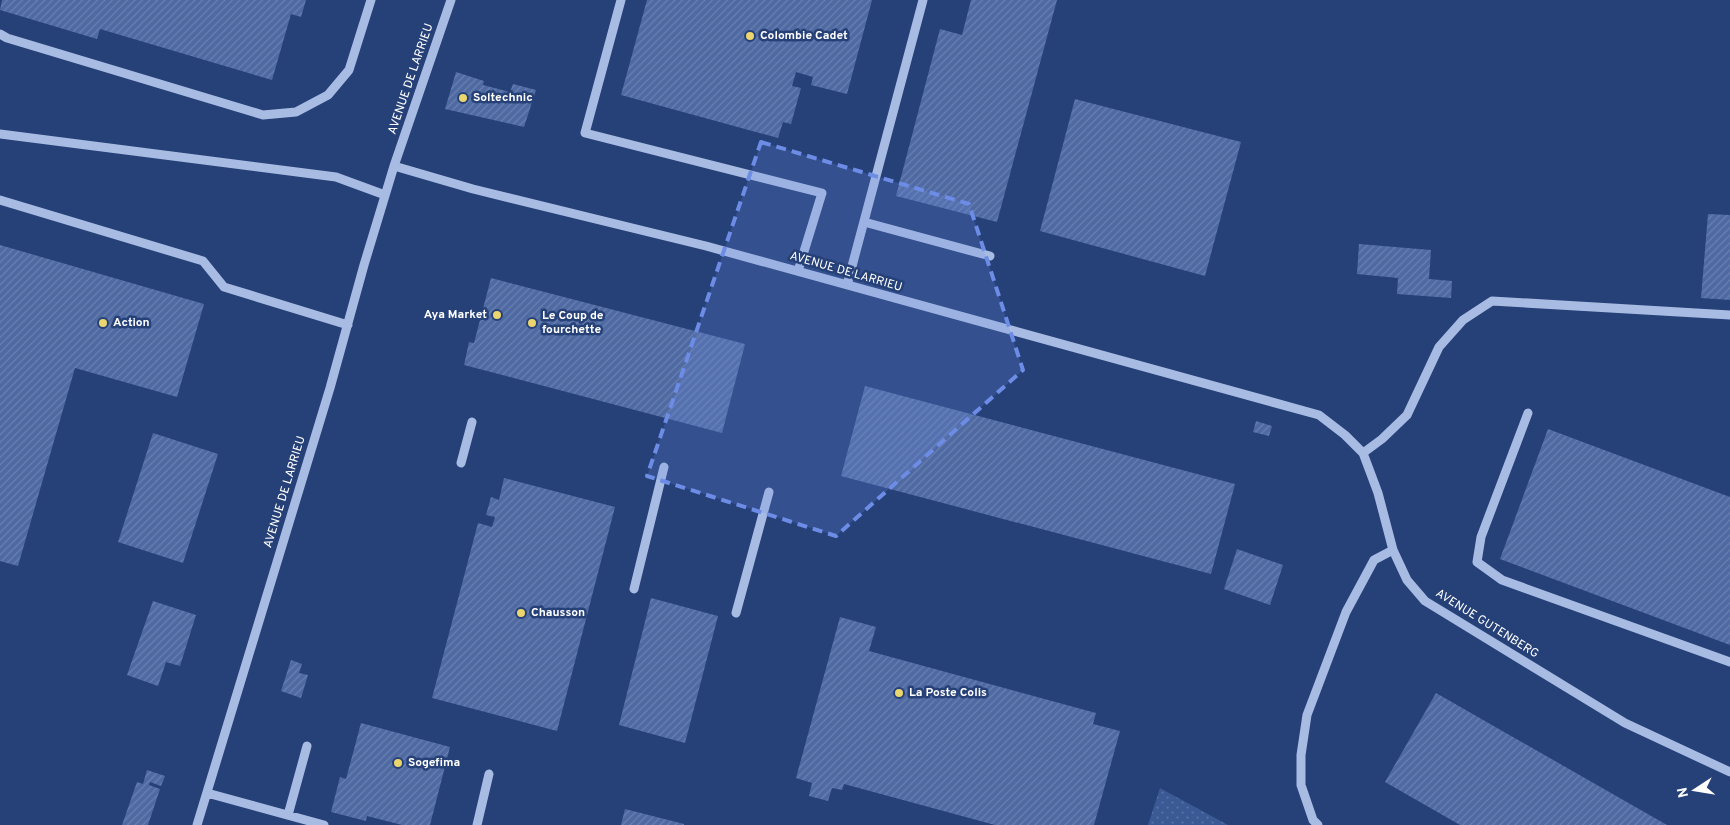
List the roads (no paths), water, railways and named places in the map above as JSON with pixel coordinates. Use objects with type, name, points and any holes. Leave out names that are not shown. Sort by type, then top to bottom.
[{"type":"street","points":[[0,34],[7,38],[263,115],[296,112],[328,95],[349,70],[371,0]]},
{"type":"street","name":"AVENUE DE LARRIEU","points":[[197,825],[348,325],[385,195],[451,0]]},
{"type":"street","points":[[622,0],[585,133],[822,194],[798,271]]},
{"type":"street","points":[[847,285],[923,0]]},
{"type":"street","points":[[0,134],[336,177],[385,195]]},
{"type":"street","name":"AVENUE DE LARRIEU","points":[[394,166],[473,188],[706,246],[1193,381],[1290,406]]},
{"type":"street","points":[[0,200],[203,261],[224,287],[348,325]]},
{"type":"street","points":[[864,222],[990,256]]},
{"type":"street","points":[[1363,453],[1382,439],[1407,414],[1439,348],[1463,320],[1492,301],[1730,315]]},
{"type":"street","name":"AVENUE GUTENBERG","points":[[1290,406],[1318,415],[1345,435],[1363,453],[1378,493],[1393,550],[1407,580],[1425,601],[1626,724],[1730,772]]},
{"type":"street","points":[[1528,413],[1481,537],[1477,562],[1502,580],[1730,662]]},
{"type":"street","points":[[461,463],[472,422]]},
{"type":"street","points":[[634,589],[664,467]]},
{"type":"street","points":[[736,613],[769,492]]},
{"type":"street","points":[[1318,825],[1313,820],[1301,785],[1301,755],[1306,716],[1346,612],[1374,560],[1393,550]]},
{"type":"street","points":[[288,815],[307,746]]},
{"type":"street","points":[[477,825],[489,774]]},
{"type":"street","points":[[207,793],[324,825]]},
{"type":"place","name":"Colombie Cadet","points":[[750,36]]},
{"type":"place","name":"Soltechnic","points":[[463,98]]},
{"type":"place","name":"Aya Market","points":[[497,315]]},
{"type":"place","name":"Action","points":[[103,323]]},
{"type":"place","name":"Le Coup de fourchette","points":[[532,323]]},
{"type":"place","name":"Chausson","points":[[521,613]]},
{"type":"place","name":"La Poste Colis","points":[[899,693]]},
{"type":"place","name":"Sogefima","points":[[398,763]]}]
